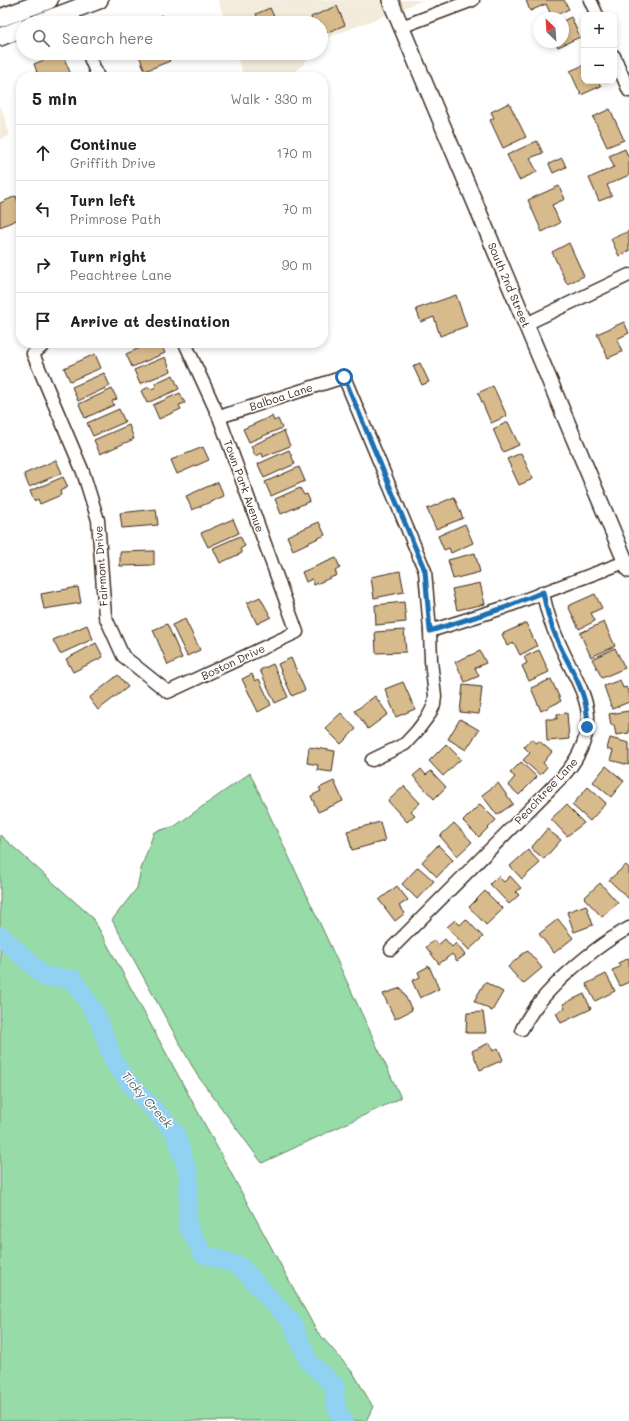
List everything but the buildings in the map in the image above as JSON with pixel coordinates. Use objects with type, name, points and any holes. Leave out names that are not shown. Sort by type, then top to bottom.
[{"type":"highway","points":[[0,18],[49,0]]},
{"type":"highway","points":[[75,16],[99,0]]},
{"type":"highway","points":[[0,37],[16,31]]},
{"type":"main road","name":"South 2nd Street","points":[[390,0],[627,566]]},
{"type":"street","points":[[401,28],[472,0]]},
{"type":"street","points":[[590,0],[596,12]]},
{"type":"street","points":[[91,60],[96,72]]},
{"type":"street","points":[[617,63],[629,91]]},
{"type":"street","points":[[526,324],[629,275]]},
{"type":"street","name":"Fairmont Drive","points":[[40,348],[33,354],[83,472],[98,520],[104,616],[123,656],[168,692]]},
{"type":"street","name":"Town Park Avenue","points":[[187,348],[219,417],[297,632]]},
{"type":"street","name":"Balboa Lane","points":[[219,417],[344,377],[425,571],[430,631]]},
{"type":"street","points":[[372,760],[405,744],[418,731],[434,705],[435,696],[431,661],[430,631],[504,608],[543,592],[627,566]]},
{"type":"street","name":"Peachtree Lane","points":[[391,949],[564,774],[575,762],[581,751],[587,727],[588,716],[586,703],[558,642],[546,610],[543,592]]},
{"type":"street","name":"Boston Drive","points":[[168,692],[297,632]]},
{"type":"street","points":[[522,1029],[528,1017],[545,996],[583,958],[612,937],[629,928]]},
{"type":"shaded area","points":[[218,0],[424,0],[328,38],[328,16],[224,16]]},
{"type":"shaded area","points":[[238,60],[307,60],[294,72],[242,72]]},
{"type":"shaded area","points":[[0,104],[10,135],[0,140]]},
{"type":"green space","points":[[250,773],[401,1098],[262,1163],[197,1075],[112,920],[137,888],[141,869],[154,832],[175,826]]},
{"type":"green space","points":[[0,835],[93,918],[316,1330],[354,1374],[373,1407],[366,1421],[0,1421]]},
{"type":"waterway","name":"Ticky Creek","points":[[0,935],[45,977],[73,979],[98,1018],[114,1062],[130,1084],[175,1132],[189,1176],[187,1225],[203,1254],[240,1266],[292,1323],[309,1362],[335,1386],[335,1404],[343,1421]]},
{"type":"route","points":[[344,377],[425,571],[430,631],[504,608],[543,592],[546,610],[558,642],[586,703],[588,716],[587,727]]}]
